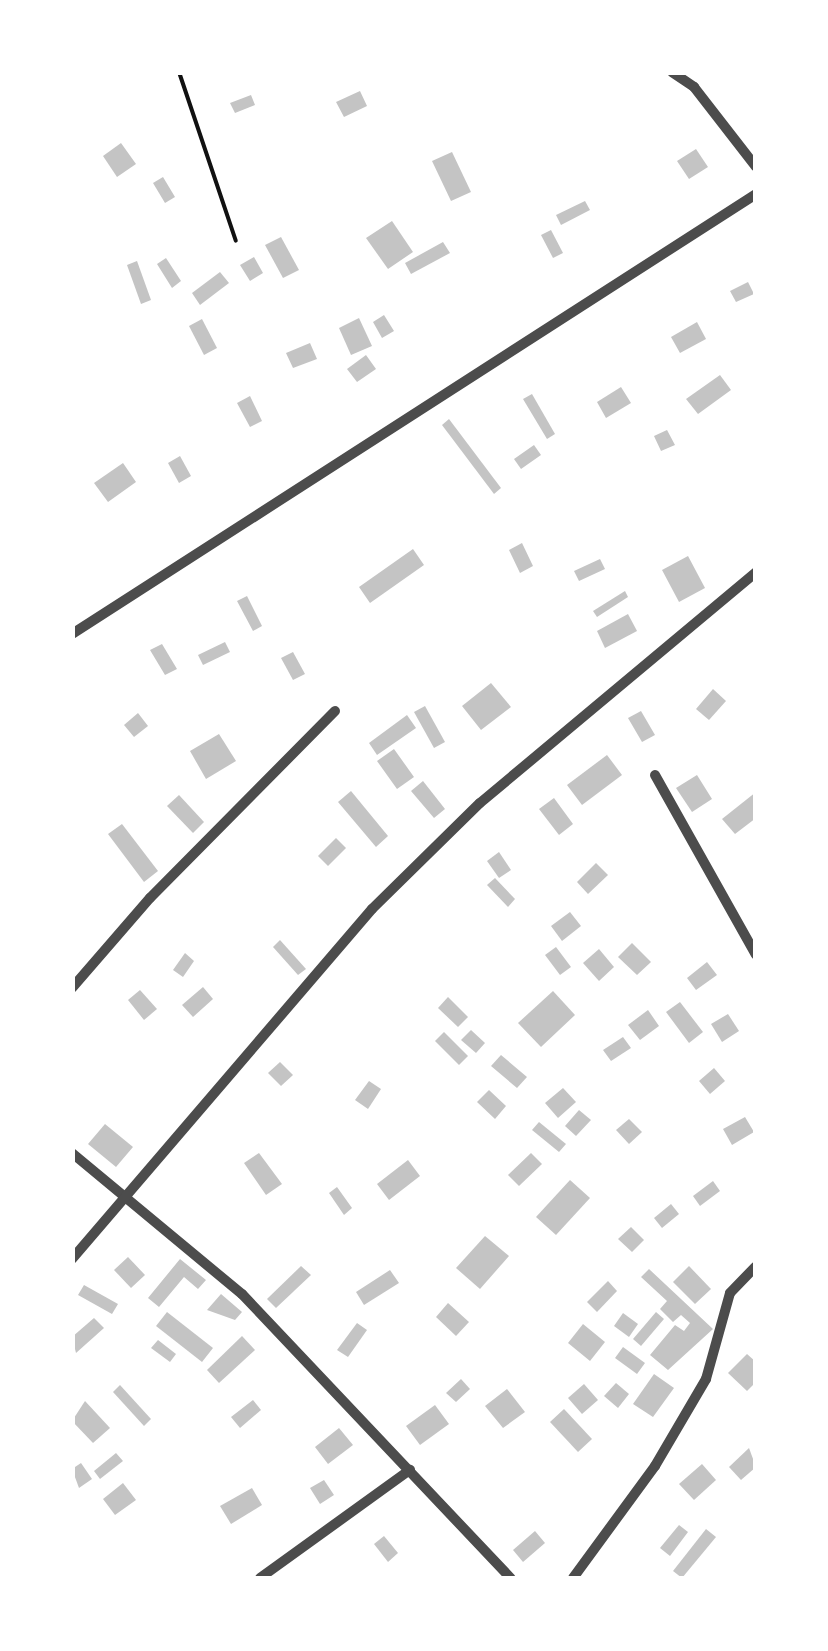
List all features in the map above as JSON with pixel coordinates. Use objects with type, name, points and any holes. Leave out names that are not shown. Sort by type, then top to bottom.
[{"type":"street","points":[[672,72],[694,87],[756,168]]},
{"type":"street","points":[[72,634],[756,194]]},
{"type":"street","points":[[72,1259],[132,1196],[372,909],[480,803],[756,572]]},
{"type":"street","points":[[72,988],[150,898],[334,711]]},
{"type":"street","points":[[655,774],[756,955]]},
{"type":"street","points":[[72,1153],[132,1196],[242,1294],[511,1578]]},
{"type":"street","points":[[572,1578],[655,1466],[706,1380],[730,1293],[756,1266]]},
{"type":"street","points":[[260,1578],[410,1470]]},
{"type":"path","points":[[179,72],[236,241]]},
{"type":"building","points":[[360,91],[367,106],[344,117],[336,102]]},
{"type":"building","points":[[251,95],[255,105],[235,113],[230,103]]},
{"type":"building","points":[[121,143],[136,164],[117,177],[103,156]]},
{"type":"building","points":[[696,149],[708,167],[689,179],[677,161]]},
{"type":"building","points":[[452,152],[471,192],[451,201],[432,161]]},
{"type":"building","points":[[163,177],[175,197],[165,203],[153,183]]},
{"type":"building","points":[[585,201],[590,210],[561,225],[556,215]]},
{"type":"building","points":[[392,221],[413,252],[388,269],[366,238]]},
{"type":"building","points":[[551,230],[563,253],[553,258],[541,235]]},
{"type":"building","points":[[281,237],[299,270],[283,278],[265,245]]},
{"type":"building","points":[[443,242],[450,253],[411,274],[405,263]]},
{"type":"building","points":[[254,257],[263,273],[250,281],[240,265]]},
{"type":"building","points":[[166,258],[181,281],[172,288],[157,264]]},
{"type":"building","points":[[137,261],[151,300],[141,304],[127,265]]},
{"type":"building","points":[[220,272],[229,283],[200,305],[192,293]]},
{"type":"building","points":[[748,282],[754,294],[736,302],[730,291]]},
{"type":"building","points":[[384,315],[394,331],[382,338],[373,322]]},
{"type":"building","points":[[359,318],[372,346],[351,355],[339,328]]},
{"type":"building","points":[[202,319],[217,348],[204,355],[189,326]]},
{"type":"building","points":[[697,322],[706,339],[680,353],[671,337]]},
{"type":"building","points":[[310,343],[317,359],[293,368],[286,353]]},
{"type":"building","points":[[366,355],[376,369],[357,382],[347,369]]},
{"type":"building","points":[[720,375],[731,390],[698,414],[686,399]]},
{"type":"building","points":[[621,387],[631,403],[606,418],[597,402]]},
{"type":"building","points":[[532,394],[555,434],[547,439],[523,399]]},
{"type":"building","points":[[250,396],[262,421],[250,427],[237,403]]},
{"type":"building","points":[[449,419],[501,488],[494,494],[442,425]]},
{"type":"building","points":[[667,430],[675,445],[661,451],[654,436]]},
{"type":"building","points":[[534,445],[541,455],[521,469],[514,459]]},
{"type":"building","points":[[180,456],[191,476],[179,483],[168,463]]},
{"type":"building","points":[[123,463],[136,482],[108,502],[94,483]]},
{"type":"building","points":[[522,543],[533,566],[520,573],[509,550]]},
{"type":"building","points":[[413,549],[424,565],[370,603],[359,587]]},
{"type":"building","points":[[688,556],[705,588],[679,602],[662,570]]},
{"type":"building","points":[[600,559],[605,569],[579,581],[574,571]]},
{"type":"building","points":[[625,591],[628,597],[597,617],[593,611]]},
{"type":"building","points":[[247,596],[262,626],[253,631],[237,601]]},
{"type":"building","points":[[628,614],[637,631],[605,648],[597,631]]},
{"type":"building","points":[[225,642],[230,652],[203,665],[198,655]]},
{"type":"building","points":[[162,644],[177,669],[165,675],[150,650]]},
{"type":"building","points":[[293,652],[305,674],[293,680],[281,658]]},
{"type":"building","points":[[491,683],[511,707],[481,730],[462,706]]},
{"type":"building","points":[[713,689],[726,701],[709,720],[696,709]]},
{"type":"building","points":[[425,706],[445,742],[434,748],[414,712]]},
{"type":"building","points":[[641,711],[655,735],[642,742],[628,718]]},
{"type":"building","points":[[138,713],[148,726],[134,737],[124,725]]},
{"type":"building","points":[[407,715],[416,728],[377,755],[369,743]]},
{"type":"building","points":[[219,734],[236,761],[206,779],[190,751]]},
{"type":"building","points":[[394,749],[414,777],[397,789],[377,761]]},
{"type":"building","points":[[607,755],[622,775],[582,805],[567,785]]},
{"type":"building","points":[[697,775],[712,799],[692,812],[676,788]]},
{"type":"building","points":[[423,781],[445,809],[434,818],[411,791]]},
{"type":"building","points":[[351,791],[388,836],[376,847],[338,802]]},
{"type":"building","points":[[756,792],[756,818],[735,834],[722,819]]},
{"type":"building","points":[[179,795],[204,822],[193,833],[167,806]]},
{"type":"building","points":[[554,798],[573,824],[559,835],[539,809]]},
{"type":"building","points":[[122,824],[158,871],[144,882],[108,834]]},
{"type":"building","points":[[336,838],[346,848],[328,866],[318,856]]},
{"type":"building","points":[[499,852],[511,870],[499,878],[487,861]]},
{"type":"building","points":[[596,863],[608,875],[588,894],[577,882]]},
{"type":"building","points":[[495,878],[515,899],[508,907],[487,885]]},
{"type":"building","points":[[570,912],[581,926],[562,941],[551,926]]},
{"type":"building","points":[[280,940],[306,969],[298,975],[273,947]]},
{"type":"building","points":[[632,943],[651,962],[637,975],[618,957]]},
{"type":"building","points":[[556,947],[571,967],[560,975],[545,955]]},
{"type":"building","points":[[599,949],[614,967],[599,981],[583,963]]},
{"type":"building","points":[[185,953],[194,961],[183,977],[173,970]]},
{"type":"building","points":[[707,962],[717,975],[696,990],[687,978]]},
{"type":"building","points":[[203,987],[213,999],[193,1017],[182,1005]]},
{"type":"building","points":[[140,990],[157,1009],[144,1020],[128,1000]]},
{"type":"building","points":[[553,991],[575,1015],[541,1047],[518,1023]]},
{"type":"building","points":[[448,997],[468,1017],[458,1027],[438,1008]]},
{"type":"building","points":[[680,1002],[703,1032],[689,1043],[666,1012]]},
{"type":"building","points":[[648,1010],[659,1026],[640,1040],[628,1025]]},
{"type":"building","points":[[728,1014],[739,1031],[722,1042],[711,1024]]},
{"type":"building","points":[[471,1030],[485,1043],[476,1053],[461,1040]]},
{"type":"building","points":[[444,1032],[468,1056],[459,1065],[435,1041]]},
{"type":"building","points":[[623,1037],[631,1048],[611,1061],[603,1050]]},
{"type":"building","points":[[501,1055],[527,1077],[517,1088],[491,1066]]},
{"type":"building","points":[[280,1062],[293,1075],[281,1086],[268,1073]]},
{"type":"building","points":[[714,1068],[725,1081],[710,1094],[699,1081]]},
{"type":"building","points":[[369,1081],[381,1089],[368,1109],[355,1100]]},
{"type":"building","points":[[563,1088],[576,1102],[558,1118],[545,1103]]},
{"type":"building","points":[[489,1090],[506,1106],[495,1119],[477,1102]]},
{"type":"building","points":[[579,1110],[591,1120],[576,1136],[565,1126]]},
{"type":"building","points":[[745,1117],[754,1132],[732,1145],[723,1129]]},
{"type":"building","points":[[629,1119],[642,1132],[629,1144],[616,1130]]},
{"type":"building","points":[[539,1122],[566,1144],[559,1152],[532,1130]]},
{"type":"building","points":[[105,1124],[133,1147],[116,1167],[88,1144]]},
{"type":"building","points":[[259,1153],[282,1184],[266,1195],[244,1163]]},
{"type":"building","points":[[531,1153],[542,1164],[519,1186],[508,1175]]},
{"type":"building","points":[[408,1160],[420,1176],[389,1200],[377,1184]]},
{"type":"building","points":[[570,1180],[590,1198],[556,1235],[536,1217]]},
{"type":"building","points":[[713,1181],[720,1191],[700,1206],[693,1196]]},
{"type":"building","points":[[337,1187],[352,1208],[344,1215],[329,1193]]},
{"type":"building","points":[[671,1204],[679,1214],[662,1228],[654,1218]]},
{"type":"building","points":[[631,1227],[644,1240],[632,1252],[618,1239]]},
{"type":"building","points":[[485,1236],[509,1256],[480,1289],[456,1268]]},
{"type":"building","points":[[128,1257],[145,1275],[131,1288],[114,1270]]},
{"type":"building","points":[[180,1259],[206,1280],[198,1289],[184,1277],[159,1307],[148,1298]]},
{"type":"building","points":[[301,1266],[311,1275],[276,1308],[267,1299]]},
{"type":"building","points":[[689,1266],[711,1289],[695,1304],[673,1282]]},
{"type":"building","points":[[649,1269],[713,1329],[668,1370],[650,1355],[675,1325],[684,1331],[690,1323],[681,1315],[673,1322],[660,1309],[667,1301],[641,1277]]},
{"type":"building","points":[[390,1270],[399,1283],[364,1305],[356,1292]]},
{"type":"building","points":[[608,1281],[617,1291],[597,1312],[587,1302]]},
{"type":"building","points":[[84,1285],[118,1304],[112,1314],[78,1295]]},
{"type":"building","points":[[221,1294],[242,1312],[235,1320],[207,1310]]},
{"type":"building","points":[[448,1303],[469,1322],[456,1336],[436,1317]]},
{"type":"building","points":[[167,1312],[213,1348],[202,1362],[156,1326]]},
{"type":"building","points":[[656,1312],[664,1319],[641,1346],[633,1339]]},
{"type":"building","points":[[623,1313],[638,1324],[629,1337],[614,1326]]},
{"type":"building","points":[[94,1318],[104,1328],[76,1353],[72,1337]]},
{"type":"building","points":[[357,1323],[367,1330],[348,1357],[337,1350]]},
{"type":"building","points":[[583,1324],[605,1342],[590,1361],[568,1343]]},
{"type":"building","points":[[242,1336],[255,1350],[219,1383],[207,1370]]},
{"type":"building","points":[[158,1340],[176,1354],[170,1362],[151,1348]]},
{"type":"building","points":[[623,1347],[645,1363],[637,1374],[615,1358]]},
{"type":"building","points":[[747,1354],[756,1362],[756,1382],[747,1391],[728,1373]]},
{"type":"building","points":[[654,1374],[674,1388],[653,1417],[633,1404]]},
{"type":"building","points":[[461,1379],[470,1389],[456,1402],[446,1393]]},
{"type":"building","points":[[616,1383],[629,1394],[618,1408],[604,1396]]},
{"type":"building","points":[[584,1384],[598,1400],[582,1414],[568,1398]]},
{"type":"building","points":[[120,1385],[151,1419],[144,1426],[113,1392]]},
{"type":"building","points":[[507,1389],[525,1412],[503,1428],[485,1406]]},
{"type":"building","points":[[253,1400],[261,1410],[240,1428],[231,1417]]},
{"type":"building","points":[[85,1401],[110,1428],[93,1443],[72,1421]]},
{"type":"building","points":[[435,1405],[449,1424],[420,1445],[406,1426]]},
{"type":"building","points":[[564,1409],[592,1439],[578,1452],[550,1422]]},
{"type":"building","points":[[339,1428],[353,1445],[328,1464],[315,1447]]},
{"type":"building","points":[[749,1448],[756,1467],[741,1480],[729,1467]]},
{"type":"building","points":[[116,1453],[123,1461],[100,1479],[94,1471]]},
{"type":"building","points":[[81,1463],[92,1479],[79,1488],[72,1469]]},
{"type":"building","points":[[702,1464],[716,1480],[694,1500],[679,1484]]},
{"type":"building","points":[[324,1480],[334,1495],[320,1504],[310,1488]]},
{"type":"building","points":[[123,1483],[136,1500],[115,1515],[103,1499]]},
{"type":"building","points":[[252,1488],[262,1505],[231,1524],[220,1506]]},
{"type":"building","points":[[679,1525],[688,1532],[670,1556],[660,1548]]},
{"type":"building","points":[[706,1529],[716,1537],[682,1578],[673,1571]]},
{"type":"building","points":[[535,1531],[545,1543],[523,1562],[513,1550]]},
{"type":"building","points":[[384,1536],[398,1553],[388,1562],[374,1544]]}]
